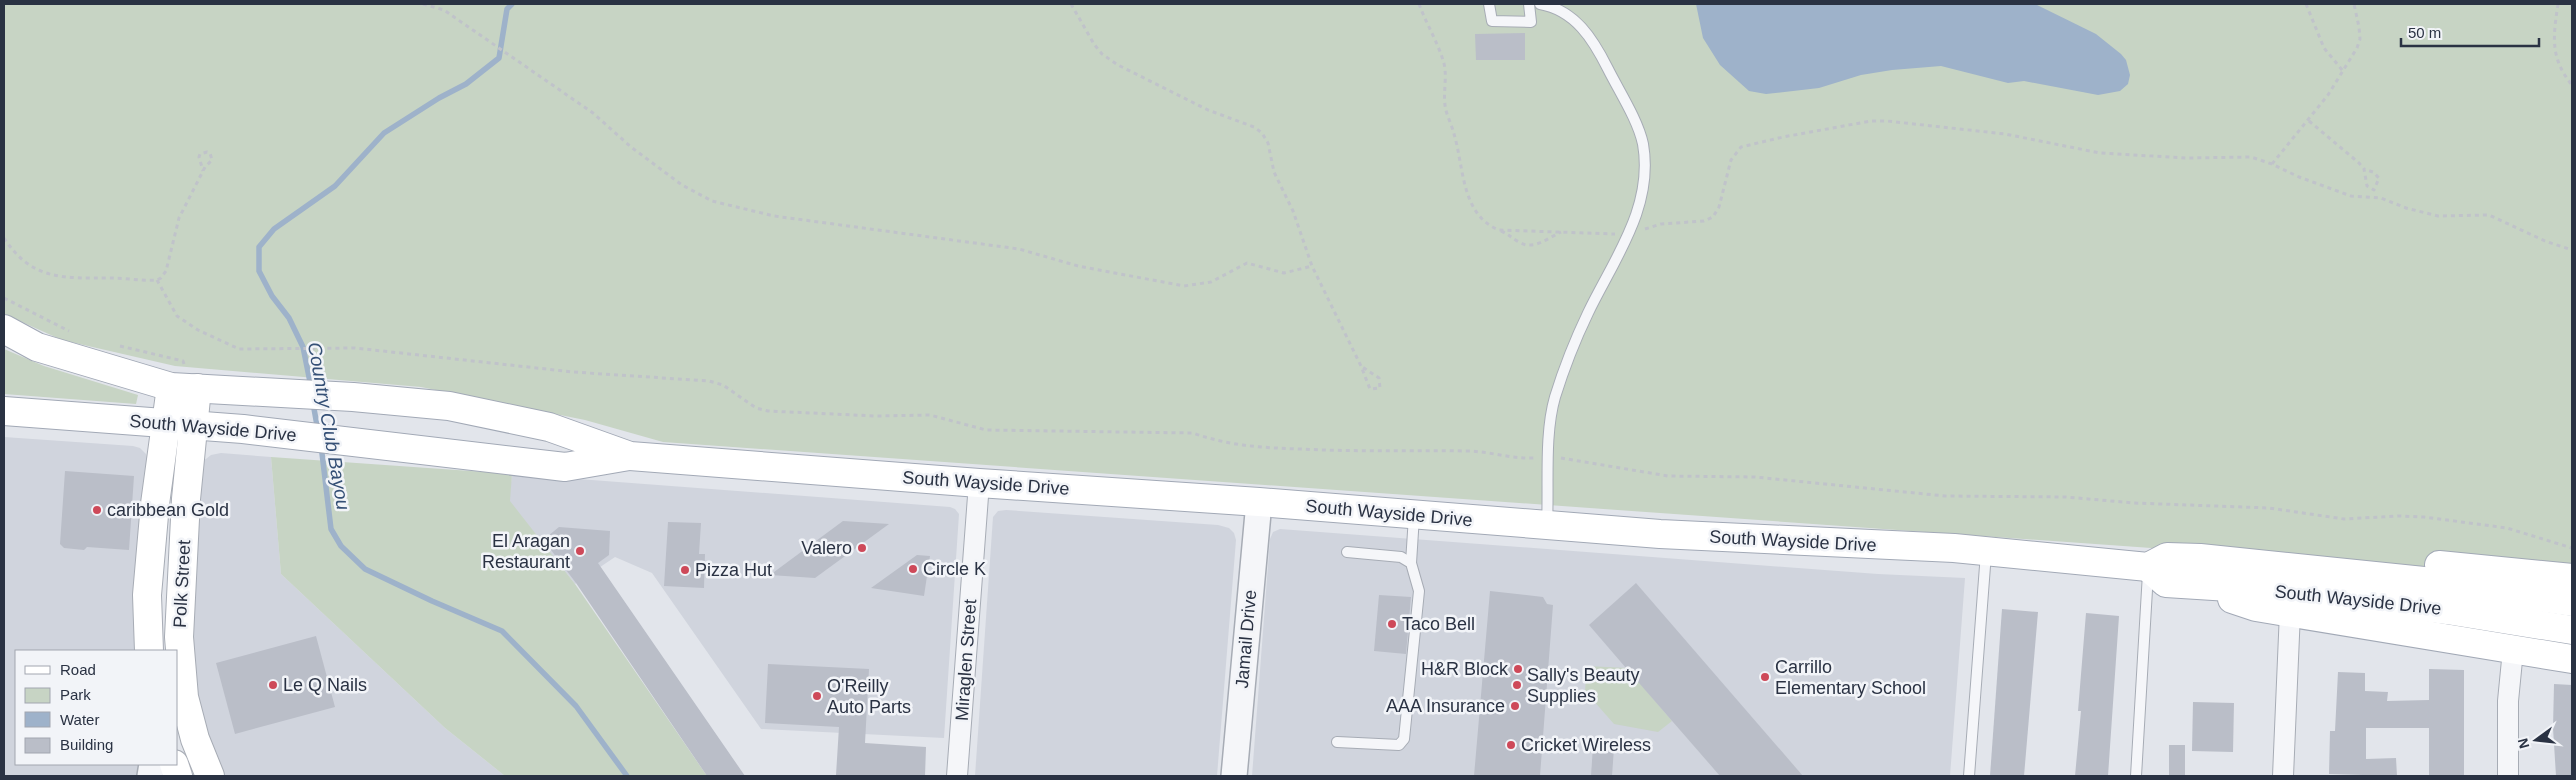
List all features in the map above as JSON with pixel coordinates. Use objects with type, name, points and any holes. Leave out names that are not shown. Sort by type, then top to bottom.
[{"type":"main road","name":"South Wayside Drive","points":[[4,329],[37,347],[186,380],[272,392],[449,406],[549,427],[630,456]]},
{"type":"main road","name":"Polk Street","points":[[149,650],[147,595],[166,424],[186,380]]},
{"type":"main road","name":"Polk Street","points":[[186,380],[194,424],[186,499],[179,637],[181,671],[184,697],[195,739],[210,776]]},
{"type":"main road","name":"South Wayside Drive","points":[[4,411],[166,424],[194,424],[565,467],[630,456],[1259,502],[1660,534],[1986,551],[2148,567],[2167,557],[2200,558],[2442,583],[2572,602]]},
{"type":"main road","points":[[2200,558],[2338,555],[2572,578]]},
{"type":"main road","name":"South Wayside Drive","points":[[2148,567],[2166,582],[2320,594],[2447,610],[2572,630]]},
{"type":"main road","points":[[2185,584],[2256,607],[2572,659]]},
{"type":"street","name":"Miraglen Street","points":[[957,776],[979,483]]},
{"type":"street","name":"Jamail Drive","points":[[1234,776],[1259,502]]},
{"type":"street","points":[[2283,776],[2290,612]]},
{"type":"street","points":[[2508,776],[2508,701],[2513,650]]},
{"type":"lane","points":[[1488,4],[1492,21],[1531,22],[1529,4]]},
{"type":"lane","points":[[1540,4],[1550,6],[1569,15],[1586,31],[1637,125],[1643,144],[1643,187],[1630,233],[1589,311],[1554,400],[1549,432],[1547,525]]},
{"type":"lane","points":[[1337,742],[1390,746],[1399,745],[1404,739],[1419,591],[1411,563],[1414,515]]},
{"type":"lane","points":[[1970,776],[1986,551]]},
{"type":"lane","points":[[1347,552],[1401,557],[1411,563]]},
{"type":"lane","points":[[2136,776],[2148,567]]},
{"type":"path","points":[[423,4],[444,10],[593,113],[631,147],[682,185],[712,201],[742,210],[1019,249],[1078,266],[1184,286],[1211,282],[1247,263],[1284,273],[1312,266]]},
{"type":"path","points":[[1071,4],[1094,44],[1102,54],[1118,65],[1201,107],[1254,127],[1262,133],[1268,143],[1274,172],[1293,212],[1312,266],[1361,366],[1370,389],[1380,388],[1380,378],[1361,366]]},
{"type":"path","points":[[1419,4],[1444,61],[1445,105],[1471,204],[1479,217],[1488,226],[1499,230],[1518,242],[1530,245],[1544,241],[1561,232]]},
{"type":"path","points":[[2306,4],[2324,48],[2343,71]]},
{"type":"path","points":[[2272,164],[2309,121],[2343,71],[2360,39],[2354,4]]},
{"type":"path","points":[[2558,4],[2554,37],[2555,53],[2558,65],[2572,85]]},
{"type":"path","points":[[1499,230],[1610,234],[1630,233],[1661,224],[1704,221],[1713,217],[1719,207],[1731,160],[1741,147],[1764,140],[1887,121],[1986,131],[2100,153],[2186,158],[2240,156],[2272,164],[2300,178],[2342,194],[2370,196],[2438,216],[2489,214],[2545,241],[2572,250]]},
{"type":"path","points":[[2309,121],[2364,169],[2373,172],[2379,178],[2377,186],[2371,190],[2370,196]]},
{"type":"path","points":[[4,238],[18,256],[42,274],[71,278],[157,280],[166,271],[177,224],[203,171],[212,160],[207,152],[200,154],[199,158],[203,171]]},
{"type":"path","points":[[2364,169],[2367,186],[2371,190]]},
{"type":"path","points":[[157,280],[177,316],[186,323],[239,349],[355,348],[572,372],[710,381],[722,385],[756,408],[768,411],[876,416],[930,415],[986,430],[1193,433],[1225,444],[1246,447],[1314,450],[1470,451],[1513,458],[1549,457],[1668,476],[1755,477],[1945,496],[2066,498],[2209,507],[2269,508],[2344,519],[2399,516],[2424,517],[2507,528],[2572,548]]},
{"type":"path","points":[[4,298],[73,334]]},
{"type":"path","points":[[112,345],[142,350],[186,380]]},
{"type":"shaded area","points":[[4,437],[140,448],[146,454],[149,466],[139,650],[15,650],[15,765],[163,765],[167,776],[4,776]]},
{"type":"shaded area","points":[[221,453],[271,457],[281,574],[445,728],[505,776],[221,776],[195,690],[190,628],[202,462],[211,455]]},
{"type":"shaded area","points":[[512,474],[950,507],[955,509],[959,514],[944,738],[761,729],[652,573],[615,557],[575,584],[509,501]]},
{"type":"shaded area","points":[[1006,510],[1218,525],[1229,528],[1234,533],[1236,540],[1217,776],[975,776],[993,517],[998,511]]},
{"type":"shaded area","points":[[1280,529],[1878,574],[1965,578],[1950,776],[1252,776],[1270,539],[1273,532]]},
{"type":"green space","points":[[4,4],[2572,4],[2572,578],[663,442],[585,420],[421,387],[175,366],[62,340],[4,314]]},
{"type":"green space","points":[[4,349],[44,366],[138,395],[136,404],[4,394]]},
{"type":"green space","points":[[271,457],[512,474],[510,501],[575,584],[707,776],[505,776],[445,728],[281,574]]},
{"type":"green space","points":[[1587,666],[1627,668],[1672,721],[1658,732],[1614,724],[1585,691]]},
{"type":"water","points":[[1696,4],[2035,4],[2096,34],[2126,60],[2130,75],[2128,84],[2120,91],[2098,95],[2024,81],[2008,83],[1941,66],[1892,70],[1861,75],[1819,88],[1766,94],[1749,91],[1720,65],[1703,38]]},
{"type":"building","points":[[1525,33],[1525,60],[1476,60],[1475,34]]},
{"type":"building","name":"caribbean Gold","points":[[65,471],[134,476],[129,550],[87,547],[84,550],[64,548],[60,544]]},
{"type":"building","points":[[843,521],[889,524],[815,578],[770,575]]},
{"type":"building","name":"Pizza Hut","points":[[668,522],[701,523],[699,554],[705,554],[704,588],[664,586]]},
{"type":"building","points":[[559,527],[610,531],[609,555],[598,563],[745,776],[707,776],[576,583],[548,546],[548,536]]},
{"type":"building","name":"Circle K","points":[[917,555],[930,556],[924,596],[871,588]]},
{"type":"building","points":[[1636,583],[1803,776],[1720,776],[1626,668],[1589,625]]},
{"type":"building","points":[[1490,591],[1543,597],[1547,604],[1553,605],[1540,776],[1474,776]]},
{"type":"building","name":"Taco Bell","points":[[1379,595],[1411,597],[1406,654],[1374,651]]},
{"type":"building","points":[[2002,609],[2038,612],[2024,776],[1990,776]]},
{"type":"building","points":[[2086,613],[2119,616],[2108,776],[2075,776],[2081,711],[2078,711]]},
{"type":"building","points":[[316,636],[335,707],[235,734],[216,663]]},
{"type":"building","name":"O'Reilly Auto Parts","points":[[768,664],[869,669],[865,743],[926,747],[925,776],[836,775],[839,727],[765,723]]},
{"type":"building","points":[[2429,669],[2464,670],[2464,776],[2429,776],[2429,728],[2366,728],[2366,759],[2396,758],[2397,776],[2329,774],[2330,731],[2335,731],[2338,672],[2365,673],[2365,691],[2388,692],[2387,701],[2429,700]]},
{"type":"building","points":[[2554,684],[2572,685],[2572,776],[2556,776],[2553,728]]},
{"type":"building","points":[[2193,702],[2234,703],[2233,752],[2192,751]]},
{"type":"building","points":[[2169,745],[2185,745],[2185,775],[2169,775]]},
{"type":"building","points":[[1593,746],[1614,748],[1612,776],[1591,776]]},
{"type":"waterway","name":"Country Club Bayou","points":[[311,387],[303,347],[289,318],[272,296],[259,271],[259,247],[274,229],[335,186],[384,133],[439,98],[466,84],[499,58],[507,9],[512,4]]},
{"type":"waterway","name":"Country Club Bayou","points":[[313,403],[318,431]]},
{"type":"waterway","name":"Country Club Bayou","points":[[321,445],[331,529],[341,546],[365,569],[432,601],[502,631],[576,706],[627,776]]},
{"type":"place","name":"caribbean Gold","points":[[97,510]]},
{"type":"place","name":"Valero","points":[[862,548]]},
{"type":"place","name":"El Aragan Restaurant","points":[[580,551]]},
{"type":"place","name":"Circle K","points":[[913,569]]},
{"type":"place","name":"Pizza Hut","points":[[685,570]]},
{"type":"place","name":"Taco Bell","points":[[1392,624]]},
{"type":"place","name":"H&R Block","points":[[1518,669]]},
{"type":"place","name":"Carrillo Elementary School","points":[[1765,677]]},
{"type":"place","name":"Le Q Nails","points":[[273,685]]},
{"type":"place","name":"Sally's Beauty Supplies","points":[[1517,685]]},
{"type":"place","name":"O'Reilly Auto Parts","points":[[817,696]]},
{"type":"place","name":"AAA Insurance","points":[[1515,706]]},
{"type":"place","name":"Cricket Wireless","points":[[1511,745]]}]
